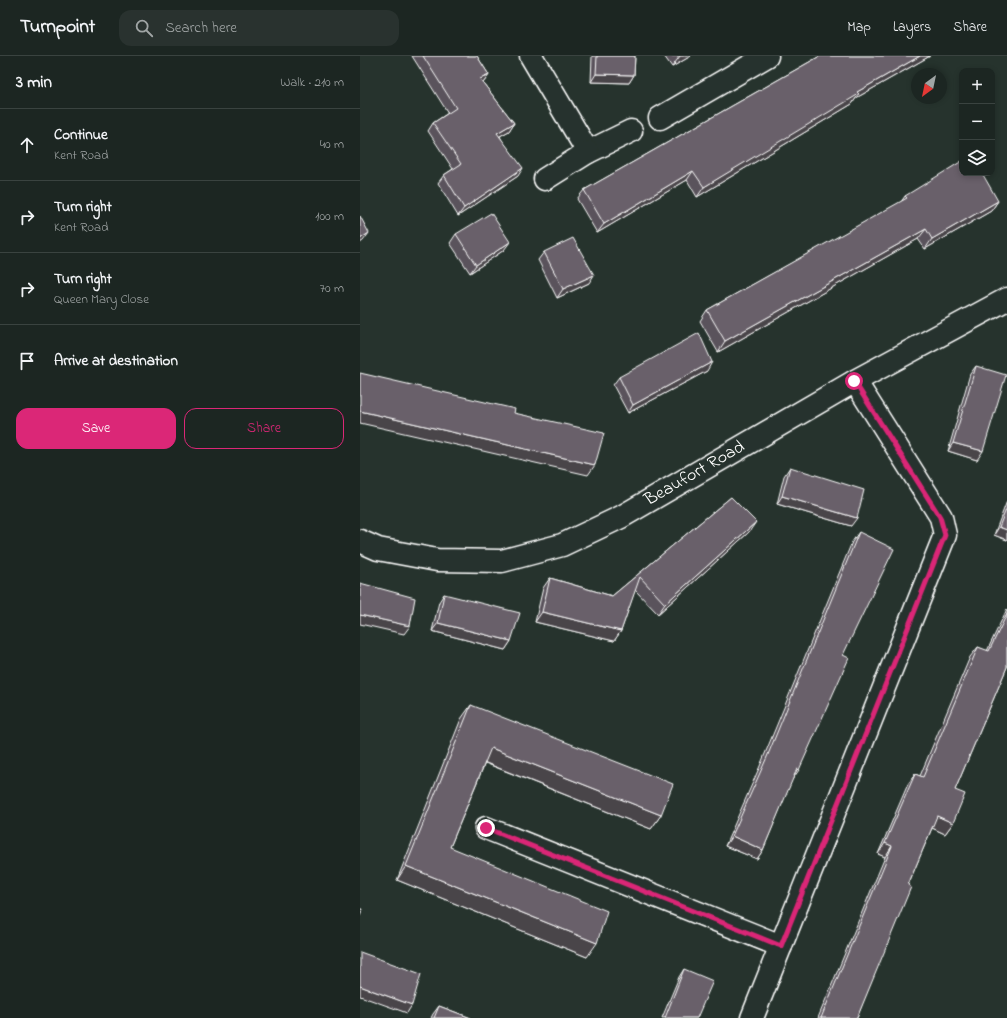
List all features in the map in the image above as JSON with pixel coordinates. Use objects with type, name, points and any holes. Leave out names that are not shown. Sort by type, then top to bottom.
[{"type":"street","points":[[531,56],[588,152]]},
{"type":"street","points":[[660,118],[767,56]]},
{"type":"street","points":[[545,179],[588,152],[631,131]]},
{"type":"street","name":"Beaufort Road","points":[[360,540],[378,549],[436,560],[502,560],[562,545],[621,516],[854,381],[1007,298]]},
{"type":"street","points":[[752,1018],[945,535],[940,517],[854,381]]},
{"type":"street","points":[[486,828],[781,946]]},
{"type":"building","points":[[423,56],[477,56],[489,75],[480,79],[514,123],[497,133],[523,168],[464,208],[444,175],[461,164],[433,123],[456,108]]},
{"type":"building","points":[[597,56],[635,56],[634,75],[596,74]]},
{"type":"building","points":[[820,56],[920,56],[857,92],[859,94],[704,187],[693,171],[604,224],[584,190]]},
{"type":"building","points":[[959,163],[959,176],[984,176],[998,201],[932,239],[926,229],[725,341],[707,310],[907,198],[905,196]]},
{"type":"building","points":[[491,213],[510,242],[476,265],[456,234]]},
{"type":"building","points":[[360,216],[369,233],[360,239]]},
{"type":"building","points":[[573,238],[594,275],[563,289],[544,252]]},
{"type":"building","points":[[699,333],[712,362],[633,405],[619,377]]},
{"type":"building","points":[[976,366],[1006,375],[983,451],[953,443]]},
{"type":"building","points":[[360,373],[515,409],[514,413],[604,433],[595,465],[360,411]]},
{"type":"building","points":[[790,467],[864,490],[857,518],[782,496]]},
{"type":"building","points":[[731,497],[756,522],[665,604],[640,577],[621,631],[542,612],[550,578],[612,596]]},
{"type":"building","points":[[1007,507],[1007,530],[999,527]]},
{"type":"building","points":[[859,532],[894,549],[843,655],[849,658],[799,770],[797,769],[763,850],[732,836],[767,757]]},
{"type":"building","points":[[360,583],[415,598],[410,626],[360,615]]},
{"type":"building","points":[[444,594],[520,613],[511,641],[438,623]]},
{"type":"building","points":[[1007,614],[1007,667],[955,790],[965,794],[953,823],[937,816],[908,885],[911,887],[857,1018],[821,1018],[892,846],[885,843],[915,774],[923,777],[978,647],[989,651]]},
{"type":"building","points":[[471,705],[673,784],[661,815],[491,748],[450,847],[607,911],[597,943],[406,866]]},
{"type":"building","points":[[360,952],[421,974],[412,1005],[360,986]]},
{"type":"building","points":[[684,969],[713,981],[697,1018],[665,1018]]},
{"type":"building","points":[[439,1006],[471,1018],[434,1018]]},
{"type":"route","points":[[486,828],[781,946],[945,535],[940,517],[854,381]]}]
